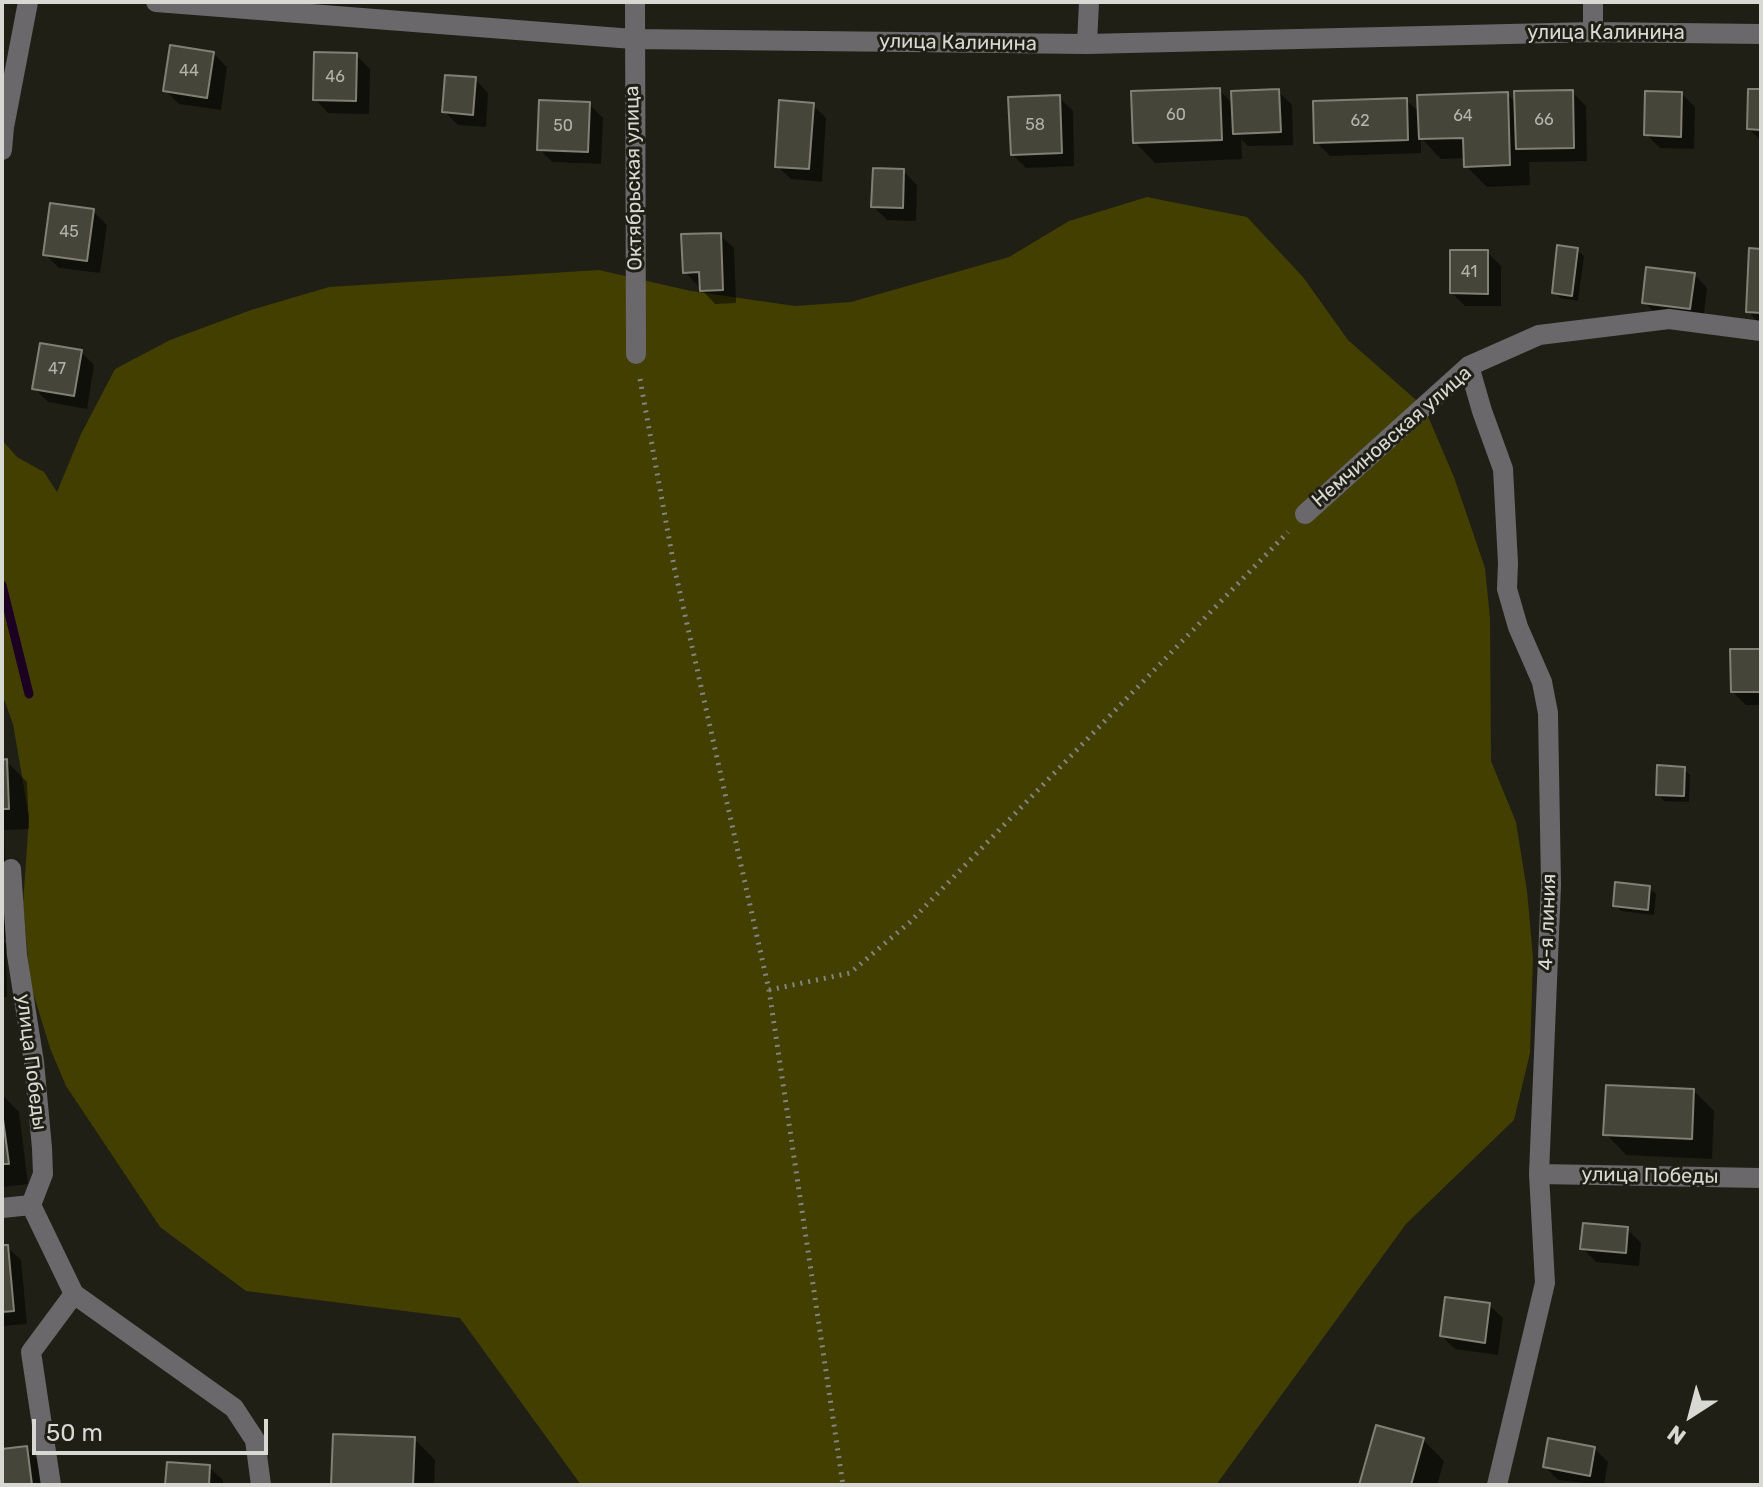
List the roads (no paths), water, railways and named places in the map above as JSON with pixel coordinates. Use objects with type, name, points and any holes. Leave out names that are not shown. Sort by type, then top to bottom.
[{"type":"street","points":[[2,150],[28,2]]},
{"type":"street","name":"улица Калинина","points":[[156,2],[633,39],[1087,44],[1593,32],[1761,34]]},
{"type":"street","name":"Октябрьская улица","points":[[635,2],[636,354]]},
{"type":"street","points":[[1087,44],[1089,2]]},
{"type":"street","points":[[1593,2],[1593,32]]},
{"type":"street","name":"Немчиновская улица","points":[[1305,514],[1469,366],[1539,335],[1669,319],[1761,331]]},
{"type":"street","name":"4-я линия","points":[[1469,366],[1503,469],[1507,589],[1518,627],[1542,682],[1548,713],[1551,885],[1539,1174],[1545,1283],[1497,1485]]},
{"type":"street","name":"улица Победы","points":[[11,869],[17,955],[34,1062],[43,1161],[43,1174],[31,1205]]},
{"type":"street","name":"улица Победы","points":[[1539,1174],[1761,1178]]},
{"type":"street","points":[[2,1208],[31,1205],[74,1294],[234,1408],[255,1440],[261,1485]]},
{"type":"street","points":[[51,1485],[31,1352],[74,1294]]},
{"type":"waterway","points":[[2,585],[29,694]]}]
